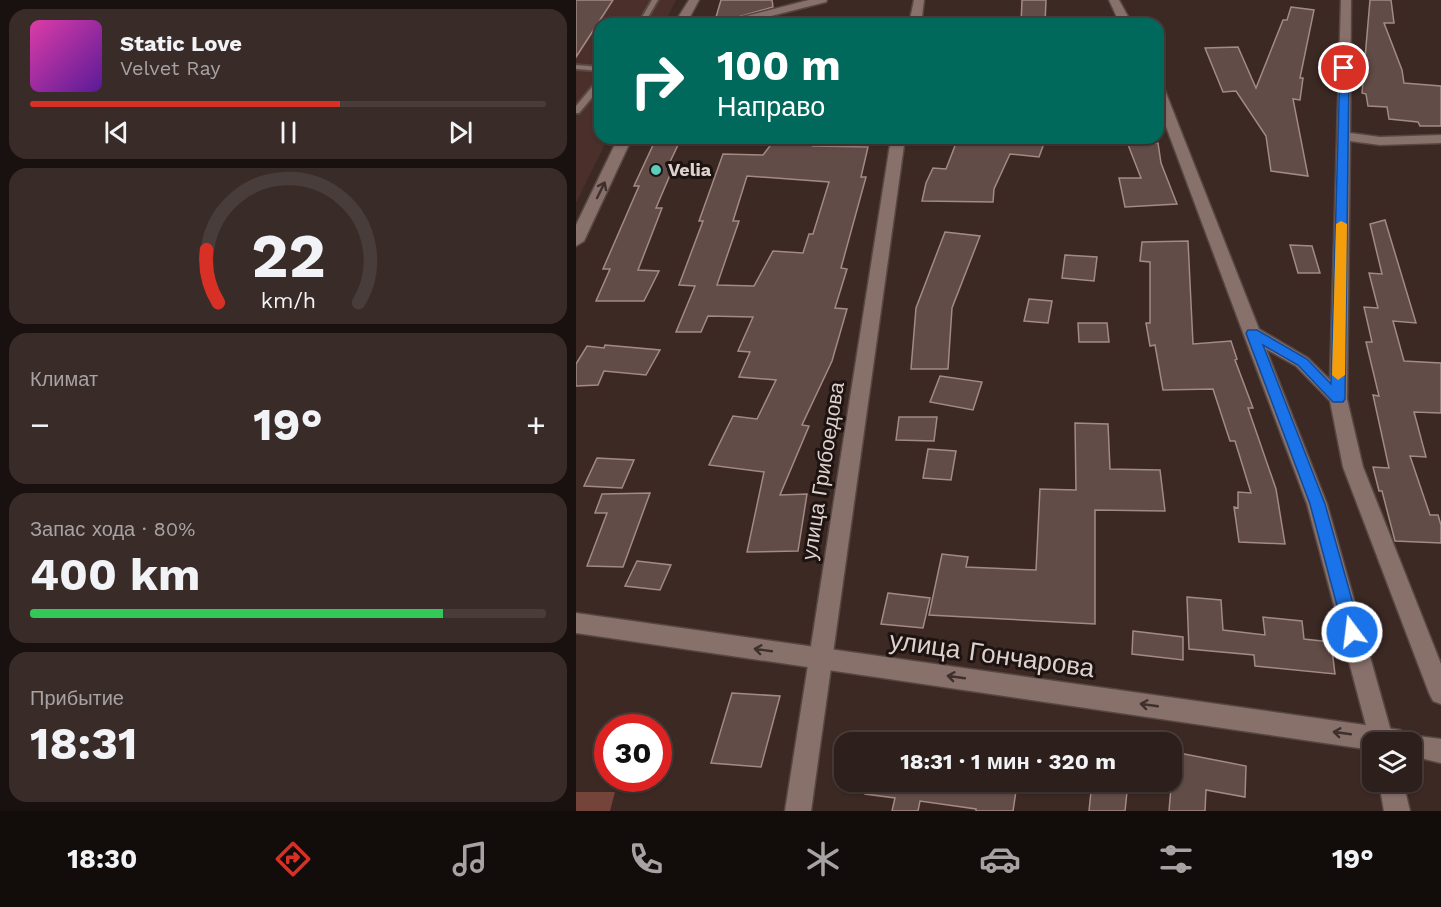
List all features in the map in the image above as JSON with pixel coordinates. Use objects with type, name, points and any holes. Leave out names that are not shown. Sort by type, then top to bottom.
[{"type":"street","points":[[684,18],[694,0]]},
{"type":"street","points":[[751,18],[822,0]]},
{"type":"street","points":[[916,18],[919,0]]},
{"type":"street","points":[[1113,0],[1123,18]]},
{"type":"street","points":[[1346,0],[1338,399],[1353,467],[1441,693]]},
{"type":"street","points":[[1164,104],[1317,504],[1385,732]]},
{"type":"street","points":[[1343,136],[1380,141],[1441,140]]},
{"type":"street","points":[[576,241],[622,144]]},
{"type":"street","name":"улица Грибоедова","points":[[798,811],[897,144]]},
{"type":"street","points":[[1252,333],[1302,362],[1338,399]]},
{"type":"street","name":"улица Гончарова","points":[[576,623],[1362,737]]},
{"type":"street","points":[[1422,747],[1441,751]]},
{"type":"street","points":[[1393,792],[1397,811]]},
{"type":"lane","points":[[644,18],[655,0]]},
{"type":"lane","points":[[576,67],[594,68]]},
{"type":"lane","points":[[576,111],[594,90]]},
{"type":"shaded area","points":[[576,0],[676,0],[667,18],[594,18],[594,144],[605,144],[576,203]]},
{"type":"shaded area","points":[[576,792],[615,792],[610,811],[576,811]]},
{"type":"building","points":[[576,0],[613,0],[601,18],[594,18],[594,29],[576,57]]},
{"type":"building","points":[[721,0],[772,0],[773,7],[735,18],[716,18]]},
{"type":"building","points":[[1022,0],[1046,0],[1045,18],[1021,18]]},
{"type":"building","points":[[1370,0],[1391,0],[1394,23],[1384,23],[1402,70],[1404,83],[1441,86],[1441,126],[1420,126],[1418,122],[1389,119],[1387,107],[1368,106],[1366,94],[1362,93]]},
{"type":"building","points":[[1291,7],[1314,10],[1300,78],[1303,78],[1300,100],[1293,99],[1308,176],[1271,171],[1266,136],[1236,91],[1223,92],[1205,48],[1238,47],[1256,88],[1283,20],[1287,20]]},
{"type":"building","points":[[654,144],[679,144],[667,168],[673,168],[656,208],[662,208],[638,270],[659,271],[644,301],[596,301],[610,269],[603,269],[639,186],[634,186]]},
{"type":"building","points":[[771,144],[868,147],[861,177],[866,177],[841,268],[847,269],[835,308],[847,309],[832,361],[802,425],[809,426],[780,495],[807,494],[798,551],[747,552],[764,472],[709,465],[733,416],[757,419],[776,380],[739,377],[750,352],[738,351],[753,317],[708,316],[701,332],[676,332],[695,286],[679,285],[703,221],[699,221],[723,154],[763,155]],"holes":[[[747,176],[829,182],[813,234],[809,234],[803,253],[773,251],[754,286],[717,285],[739,221],[733,221]]]},
{"type":"building","points":[[956,144],[1044,144],[1039,157],[1010,154],[994,189],[993,202],[922,201],[926,183],[933,168],[946,169]]},
{"type":"building","points":[[1128,144],[1158,144],[1161,163],[1177,204],[1125,207],[1119,178],[1141,178]]},
{"type":"building","points":[[1385,220],[1416,323],[1393,321],[1404,361],[1441,363],[1441,413],[1414,412],[1426,457],[1410,456],[1430,515],[1438,515],[1441,525],[1441,543],[1395,541],[1373,467],[1389,468],[1373,395],[1379,396],[1366,342],[1372,342],[1364,307],[1378,308],[1369,273],[1382,274],[1370,224]]},
{"type":"building","points":[[945,232],[980,236],[952,308],[948,369],[911,369],[916,308]]},
{"type":"building","points":[[1188,241],[1193,344],[1231,341],[1237,359],[1235,360],[1253,408],[1248,408],[1276,489],[1285,544],[1239,542],[1234,507],[1238,508],[1238,492],[1251,493],[1235,441],[1230,441],[1213,389],[1163,390],[1155,345],[1150,346],[1146,323],[1150,323],[1150,262],[1140,261],[1142,242]]},
{"type":"building","points":[[1290,245],[1312,246],[1320,273],[1298,273]]},
{"type":"building","points":[[1065,255],[1097,257],[1094,281],[1062,278]]},
{"type":"building","points":[[1029,299],[1052,301],[1048,323],[1024,321]]},
{"type":"building","points":[[1078,323],[1107,323],[1109,342],[1079,342]]},
{"type":"building","points":[[605,345],[660,350],[646,375],[604,371],[598,385],[576,386],[576,364],[587,346],[604,348]]},
{"type":"building","points":[[940,376],[982,382],[973,410],[930,402]]},
{"type":"building","points":[[899,417],[937,417],[934,441],[896,440]]},
{"type":"building","points":[[1075,423],[1108,424],[1110,469],[1160,470],[1165,511],[1095,510],[1095,624],[929,615],[942,554],[968,557],[966,567],[1036,570],[1040,489],[1076,490]]},
{"type":"building","points":[[928,449],[956,451],[951,480],[923,478]]},
{"type":"building","points":[[597,458],[634,460],[622,488],[584,486]]},
{"type":"building","points":[[650,493],[623,567],[587,566],[607,513],[595,513],[602,494]]},
{"type":"building","points":[[637,561],[671,565],[660,590],[625,586]]},
{"type":"building","points":[[888,593],[930,598],[923,628],[881,624]]},
{"type":"building","points":[[1187,597],[1221,600],[1223,630],[1265,635],[1263,617],[1302,621],[1304,639],[1331,642],[1335,674],[1255,666],[1254,655],[1189,649]]},
{"type":"building","points":[[1133,631],[1183,637],[1183,660],[1132,654]]},
{"type":"building","points":[[732,693],[780,696],[761,767],[711,763]]},
{"type":"building","points":[[1182,754],[1246,766],[1245,797],[1206,790],[1205,811],[1169,811],[1171,792],[1182,792]]},
{"type":"building","points":[[865,792],[1016,792],[1013,811],[976,811],[976,809],[920,801],[918,811],[892,811],[895,798],[865,794]]},
{"type":"building","points":[[1091,792],[1127,792],[1125,811],[1089,811]]},
{"type":"slow traffic","points":[[1338,375],[1341,224]]},
{"type":"place","name":"Velia","points":[[656,170]]},
{"type":"route","points":[[1344,68],[1338,399],[1302,362],[1252,333],[1317,504],[1352,632]]}]
